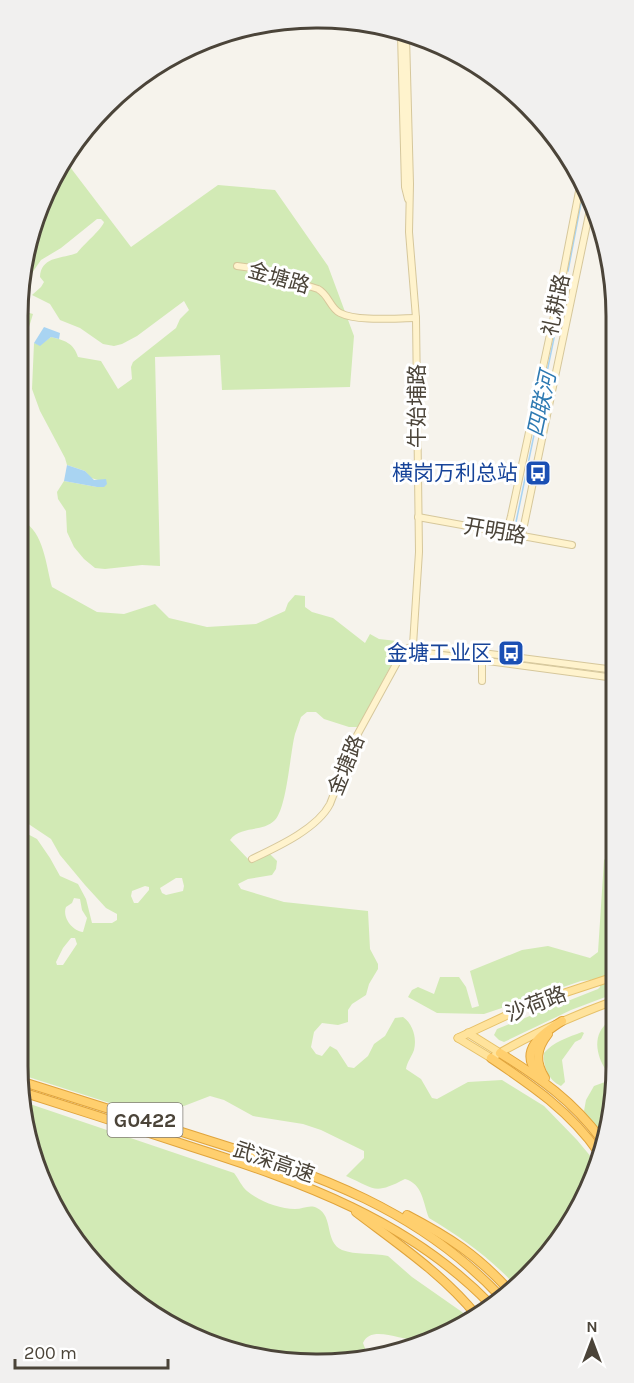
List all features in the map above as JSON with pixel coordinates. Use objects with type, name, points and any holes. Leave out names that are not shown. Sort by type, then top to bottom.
[{"type":"highway","points":[[550,1085],[539,1065],[538,1050],[545,1038],[562,1021]]},
{"type":"highway","points":[[500,1053],[550,1085],[597,1135]]},
{"type":"highway","points":[[491,1058],[543,1094],[575,1124],[594,1147]]},
{"type":"highway","name":"武深高速","points":[[29,1084],[270,1160],[359,1195],[407,1220],[454,1252],[496,1292]]},
{"type":"highway","name":"武深高速","points":[[30,1095],[263,1170],[338,1199],[411,1240],[449,1267],[486,1300]]},
{"type":"highway","points":[[359,1195],[398,1210],[445,1235],[459,1244],[504,1285]]},
{"type":"highway","points":[[338,1199],[431,1271],[472,1309]]},
{"type":"main road","name":"沙荷路","points":[[606,979],[531,1004],[458,1038],[491,1058],[562,1021],[606,1004]]},
{"type":"main road","points":[[468,1033],[500,1053]]},
{"type":"street","name":"牛始埔路","points":[[401,41],[405,187],[409,202]]},
{"type":"street","name":"牛始埔路","points":[[406,43],[410,172],[409,232],[416,318],[419,552],[414,645]]},
{"type":"street","name":"礼耕路","points":[[501,531],[509,525],[512,516],[578,194]]},
{"type":"street","points":[[522,535],[588,219]]},
{"type":"street","name":"金塘路","points":[[237,266],[252,268],[318,289],[326,293],[335,309],[343,314],[361,317],[416,318]]},
{"type":"street","name":"开明路","points":[[418,517],[572,545]]},
{"type":"street","points":[[414,645],[606,677]]},
{"type":"street","name":"金塘路","points":[[252,859],[276,848],[325,814],[355,739],[402,652],[414,645]]},
{"type":"street","points":[[482,656],[606,669]]},
{"type":"street","points":[[482,656],[482,681]]},
{"type":"green space","points":[[70,168],[131,247],[218,185],[275,190],[328,266],[354,336],[350,387],[222,390],[220,355],[155,357],[160,566],[95,568],[74,547],[67,532],[66,511],[58,499],[57,492],[64,481],[97,487],[98,480],[91,478],[85,471],[67,465],[40,411],[32,389],[34,343],[40,345],[51,337],[56,338],[71,345],[78,357],[101,361],[118,389],[132,379],[133,362],[176,328],[180,319],[189,310],[184,301],[137,336],[122,344],[114,346],[103,344],[80,328],[60,320],[50,304],[32,295],[44,282],[40,277],[44,265],[53,259],[77,253],[104,222],[97,219],[61,248],[41,260],[32,273],[38,242],[50,207]]},
{"type":"green space","points":[[28,313],[33,314],[28,327]]},
{"type":"green space","points":[[28,525],[40,541],[52,587],[97,612],[124,614],[155,604],[169,618],[207,627],[256,624],[285,611],[295,595],[305,596],[305,607],[312,612],[333,618],[365,643],[370,634],[379,639],[397,641],[399,650],[360,725],[349,727],[324,719],[316,712],[307,712],[301,717],[295,734],[282,804],[275,820],[270,824],[240,832],[230,840],[249,860],[255,861],[270,854],[277,861],[276,869],[272,875],[248,879],[238,884],[241,889],[284,902],[368,911],[370,949],[378,964],[378,969],[369,984],[366,995],[352,1004],[348,1010],[348,1022],[338,1025],[322,1023],[314,1032],[311,1047],[316,1054],[322,1056],[330,1046],[337,1050],[348,1067],[354,1068],[368,1056],[374,1044],[385,1036],[395,1018],[403,1017],[412,1027],[415,1041],[414,1050],[406,1069],[421,1079],[432,1098],[437,1099],[468,1082],[502,1080],[544,1106],[577,1140],[591,1157],[576,1194],[546,1242],[510,1280],[474,1248],[429,1218],[422,1195],[411,1181],[405,1179],[380,1189],[369,1187],[346,1176],[364,1158],[364,1151],[321,1130],[303,1124],[253,1116],[224,1100],[210,1096],[171,1111],[163,1120],[29,1077],[28,834],[37,839],[60,876],[78,884],[86,899],[92,923],[112,923],[117,920],[117,914],[106,908],[85,885],[60,855],[51,839],[28,824]],"holes":[[[176,878],[182,878],[183,891],[166,895],[162,893],[160,888]],[[145,886],[149,887],[149,890],[138,903],[134,903],[131,896],[132,891]],[[74,898],[80,899],[82,910],[87,918],[83,932],[75,929],[65,915],[66,907],[72,903]],[[71,938],[75,938],[77,944],[63,965],[57,965],[56,962],[63,948]]]},
{"type":"green space","points":[[606,858],[606,997],[571,1010],[504,1042],[494,1035],[497,1029],[598,989],[599,979],[581,981],[484,1014],[437,1013],[408,997],[412,990],[418,987],[434,994],[440,977],[459,977],[466,987],[472,1008],[479,1006],[470,971],[522,950],[548,946],[590,958],[598,952],[604,860]]},
{"type":"green space","points":[[605,1025],[606,1069],[600,1058],[597,1044],[600,1032]]},
{"type":"green space","points":[[584,1033],[581,1039],[575,1042],[562,1060],[565,1082],[561,1086],[547,1072],[544,1053],[557,1043]]},
{"type":"green space","points":[[605,1082],[598,1130],[584,1111],[586,1100],[594,1086]]},
{"type":"green space","points":[[31,1104],[234,1173],[247,1191],[270,1204],[289,1209],[312,1206],[317,1208],[326,1217],[336,1246],[347,1252],[388,1256],[412,1277],[464,1314],[445,1325],[410,1339],[381,1334],[367,1337],[363,1343],[366,1350],[336,1354],[298,1354],[242,1345],[189,1325],[141,1295],[100,1256],[67,1210],[44,1159]]},
{"type":"water","points":[[44,327],[60,333],[59,339],[51,337],[40,346],[34,343]]},
{"type":"water","points":[[67,465],[85,471],[94,480],[106,479],[107,484],[104,487],[97,487],[64,481]]},
{"type":"waterway","name":"四联河","points":[[568,271],[581,201]]},
{"type":"waterway","name":"四联河","points":[[515,527],[566,280]]},
{"type":"place","name":"横岗万利总站","points":[[538,473]]},
{"type":"place","name":"金塘工业区","points":[[511,653]]}]
